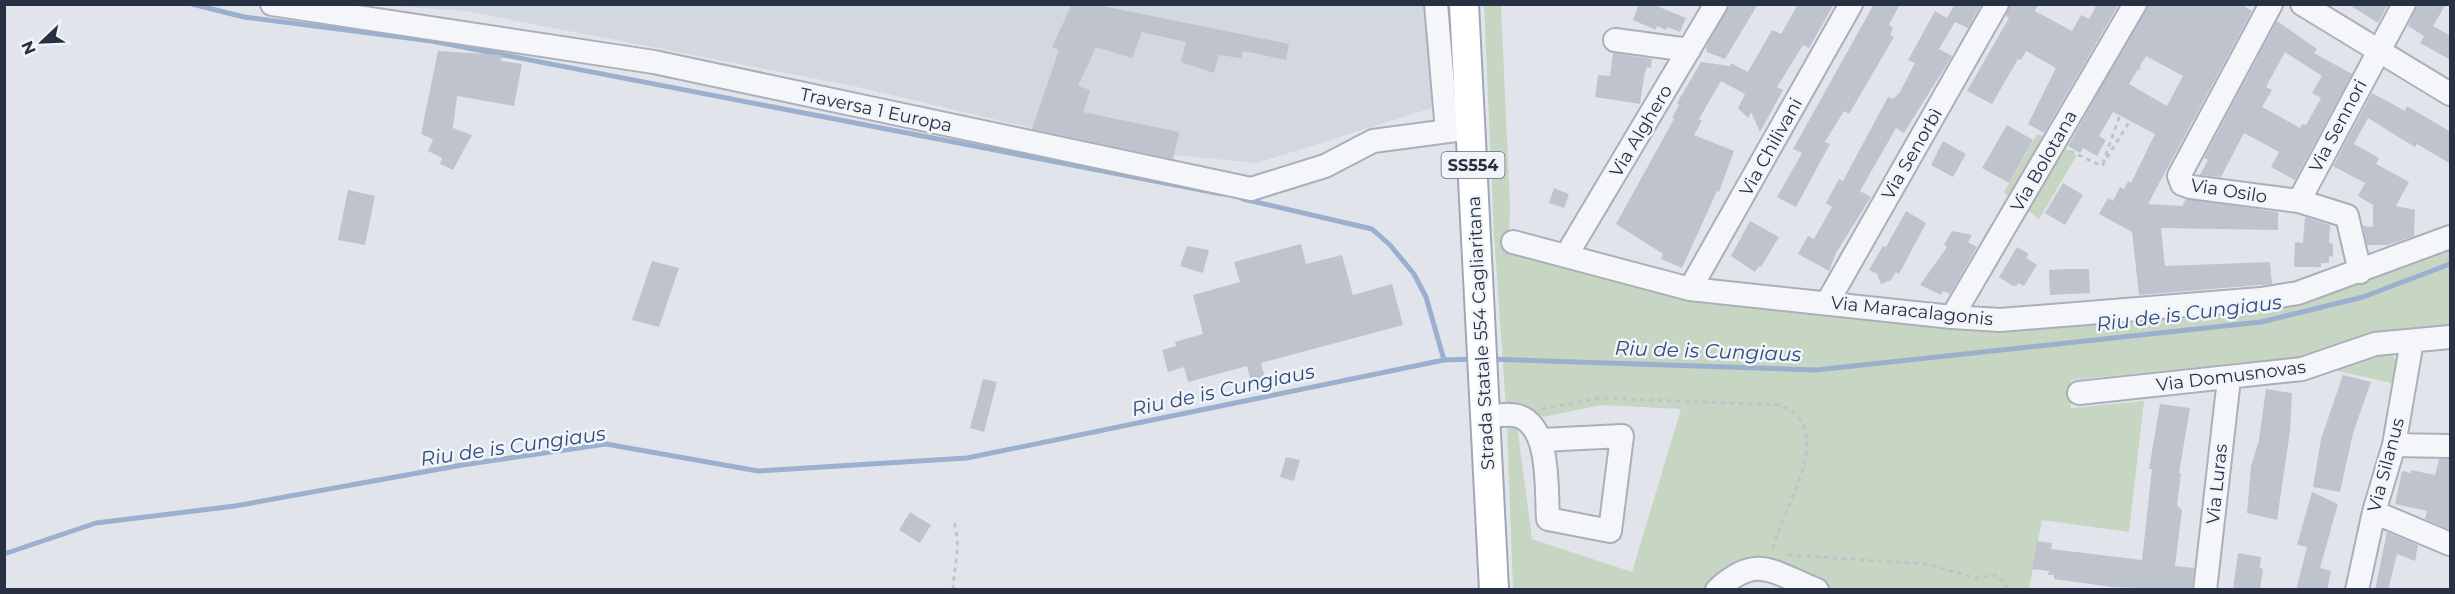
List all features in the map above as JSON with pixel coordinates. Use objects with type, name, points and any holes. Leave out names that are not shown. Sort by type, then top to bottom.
[{"type":"main road","name":"Strada Statale 554 Cagliaritana","points":[[1464,4],[1459,129],[1480,325],[1494,590]]},
{"type":"street","name":"Traversa 1 Europa","points":[[272,4],[654,62],[1251,189],[1325,166],[1373,141],[1459,129]]},
{"type":"street","points":[[1436,4],[1459,129]]},
{"type":"street","name":"Via Alghero","points":[[1566,256],[1716,4]]},
{"type":"street","name":"Via Chilivani","points":[[1690,289],[1851,4]]},
{"type":"street","name":"Via Senorbì","points":[[1827,303],[1997,4]]},
{"type":"street","name":"Via Bolotana","points":[[1953,317],[2135,4]]},
{"type":"street","name":"Via Osilo","points":[[2271,4],[2179,176],[2182,184],[2191,187],[2299,201],[2347,216],[2360,272]]},
{"type":"street","points":[[2302,4],[2451,94]]},
{"type":"street","name":"Via Sennori","points":[[2299,201],[2404,4]]},
{"type":"street","points":[[1615,40],[1689,50]]},
{"type":"street","name":"Via Maracalagonis","points":[[1513,242],[1690,289],[2000,320],[2261,299],[2298,293],[2451,237]]},
{"type":"street","name":"Via Domusnovas","points":[[2079,393],[2229,379],[2302,369],[2375,344],[2451,337]]},
{"type":"street","name":"Via Silanus","points":[[2357,590],[2374,512],[2394,445],[2412,341]]},
{"type":"street","name":"Via Luras","points":[[2205,590],[2229,379]]},
{"type":"street","points":[[1485,409],[1516,415],[1531,422],[1542,440],[1548,519],[1610,531],[1622,436],[1542,440]]},
{"type":"street","points":[[2394,445],[2451,446]]},
{"type":"street","points":[[2374,512],[2451,544]]},
{"type":"street","points":[[1717,590],[1737,572],[1769,564],[1817,590]]},
{"type":"path","points":[[2121,112],[2131,119],[2102,166],[2117,123],[2121,112]]},
{"type":"path","points":[[2063,147],[2102,166]]},
{"type":"path","points":[[1524,419],[1530,412],[1600,398],[1779,405],[1790,410],[1805,428],[1809,444],[1805,465],[1778,532],[1769,564],[1927,564],[1974,578],[1998,575],[2009,590]]},
{"type":"path","points":[[953,519],[959,549],[954,568],[953,590]]},
{"type":"shaded area","points":[[381,5],[1431,5],[1438,106],[1257,163],[1130,151],[853,86],[466,11]]},
{"type":"green space","points":[[1484,5],[1501,5],[1510,207],[1508,253],[1691,294],[1999,329],[2119,323],[2286,307],[2308,302],[2450,248],[2450,330],[2307,356],[2071,380],[2071,408],[2144,401],[2129,532],[2042,520],[2029,589],[1830,589],[1756,557],[1738,563],[1707,589],[1513,589],[1507,426],[1517,425],[1532,539],[1632,572],[1681,409],[1601,405],[1543,417],[1527,406],[1506,408],[1494,235]]},
{"type":"green space","points":[[2037,134],[2045,137],[2010,199],[2004,192]]},
{"type":"green space","points":[[2063,147],[2077,155],[2039,219],[2025,208]]},
{"type":"green space","points":[[2387,352],[2395,358],[2397,369],[2392,383],[2329,369]]},
{"type":"building","points":[[1072,4],[1093,4],[1289,44],[1286,60],[1243,51],[1241,58],[1219,55],[1214,73],[1181,62],[1186,42],[1142,32],[1132,58],[1096,47],[1078,86],[1090,90],[1083,112],[1179,132],[1173,159],[1032,129],[1059,50],[1052,47]]},
{"type":"building","points":[[1639,4],[1652,4],[1686,18],[1680,32],[1657,26],[1656,30],[1633,20]]},
{"type":"building","points":[[1729,4],[1758,4],[1725,59],[1707,52],[1706,47]]},
{"type":"building","points":[[1798,4],[1834,4],[1809,48],[1803,45],[1777,87],[1783,90],[1760,132],[1751,112],[1748,118],[1738,108],[1745,94],[1721,81],[1699,119],[1702,121],[1694,135],[1734,151],[1719,192],[1717,191],[1682,268],[1661,259],[1663,254],[1616,224],[1674,119],[1672,118],[1679,105],[1677,103],[1701,62],[1730,66],[1731,63],[1748,72],[1772,30],[1781,34]]},
{"type":"building","points":[[1874,4],[1900,4],[1889,25],[1893,28],[1890,35],[1894,37],[1849,114],[1844,111],[1825,142],[1830,144],[1796,207],[1777,197],[1802,153],[1793,149]]},
{"type":"building","points":[[1955,4],[1981,4],[1968,28],[1955,22],[1939,49],[1952,56],[1904,133],[1896,128],[1860,191],[1871,197],[1836,253],[1829,271],[1798,254],[1808,236],[1814,239],[1832,207],[1826,203],[1839,179],[1843,181],[1888,97],[1893,99],[1900,92],[1915,63],[1908,60],[1935,11],[1947,18]]},
{"type":"building","points":[[2010,4],[2038,4],[2035,11],[2072,31],[2081,15],[2089,19],[2097,4],[2119,4],[2044,133],[2028,124],[2056,68],[2026,51],[2021,60],[2018,59],[1992,104],[1967,91],[2009,18],[2006,16]]},
{"type":"building","points":[[2148,4],[2240,4],[2252,11],[2148,204],[2182,206],[2186,199],[2278,212],[2278,230],[2161,228],[2165,266],[2270,262],[2272,284],[2139,295],[2132,232],[2099,214],[2108,198],[2113,201],[2120,187],[2124,189],[2128,181],[2131,183],[2155,134],[2113,112],[2099,136],[2106,140],[2097,156],[2083,148],[2080,153],[2068,146]],"holes":[[[2146,56],[2183,76],[2167,106],[2129,84]]]},
{"type":"building","points":[[2348,4],[2388,4],[2378,23]]},
{"type":"building","points":[[2417,4],[2446,4],[2433,26],[2451,36],[2451,60],[2420,43],[2424,36],[2408,26]]},
{"type":"building","points":[[2277,21],[2317,49],[2314,53],[2352,74],[2295,180],[2271,167],[2279,152],[2244,133],[2221,177],[2200,175],[2208,160],[2204,158]],"holes":[[[2285,52],[2322,76],[2312,93],[2321,98],[2306,125],[2302,124],[2300,128],[2262,107],[2272,90],[2266,87]]]},
{"type":"building","points":[[438,51],[502,55],[501,61],[522,64],[514,106],[457,96],[453,128],[472,135],[453,170],[440,164],[442,158],[428,151],[433,139],[421,134]]},
{"type":"building","points":[[1613,53],[1652,59],[1651,68],[1647,67],[1644,77],[1640,104],[1595,97],[1598,75],[1610,76]]},
{"type":"building","points":[[2372,93],[2405,111],[2407,106],[2451,132],[2451,164],[2417,144],[2415,147],[2368,118],[2354,144],[2379,158],[2376,164],[2409,182],[2396,206],[2415,210],[2414,236],[2388,245],[2367,245],[2363,226],[2373,227],[2373,205],[2358,196],[2365,183],[2333,166]]},
{"type":"building","points":[[2007,125],[2033,140],[2009,183],[1982,168]]},
{"type":"building","points":[[1943,141],[1966,154],[1953,177],[1931,165]]},
{"type":"building","points":[[2063,183],[2083,195],[2065,225],[2045,213]]},
{"type":"building","points":[[1554,188],[1569,194],[1564,208],[1549,203]]},
{"type":"building","points":[[348,190],[375,196],[365,245],[338,240]]},
{"type":"building","points":[[1906,211],[1926,223],[1899,274],[1896,272],[1891,280],[1881,284],[1877,274],[1869,270],[1883,246],[1886,247]]},
{"type":"building","points":[[2305,217],[2330,225],[2329,243],[2333,244],[2333,257],[2329,256],[2329,263],[2321,263],[2321,267],[2294,267],[2295,242],[2303,243]]},
{"type":"building","points":[[1750,221],[1779,237],[1761,267],[1759,266],[1755,272],[1731,256]]},
{"type":"building","points":[[1952,231],[1972,235],[1968,242],[1977,247],[1950,294],[1943,291],[1941,295],[1920,285],[1947,247],[1944,245]]},
{"type":"building","points":[[1301,244],[1306,264],[1342,255],[1353,295],[1392,284],[1403,325],[1261,363],[1265,378],[1251,382],[1247,366],[1188,382],[1184,367],[1168,372],[1162,350],[1176,346],[1175,342],[1203,334],[1193,295],[1240,282],[1234,262]]},
{"type":"building","points":[[1187,246],[1209,250],[1203,273],[1180,266]]},
{"type":"building","points":[[2017,247],[2029,254],[2026,258],[2037,265],[2024,286],[2018,283],[2016,286],[2011,285],[1999,277]]},
{"type":"building","points":[[652,261],[679,268],[659,327],[632,320]]},
{"type":"building","points":[[2089,269],[2090,293],[2050,295],[2049,270]]},
{"type":"building","points":[[2343,375],[2371,382],[2353,433],[2340,492],[2313,487],[2321,439]]},
{"type":"building","points":[[983,379],[997,382],[984,432],[970,428]]},
{"type":"building","points":[[2266,389],[2292,393],[2290,431],[2277,520],[2247,513],[2251,466],[2259,440]]},
{"type":"building","points":[[2160,404],[2190,408],[2179,473],[2181,473],[2177,505],[2182,510],[2175,566],[2194,568],[2192,590],[2112,587],[2054,579],[2054,575],[2048,575],[2049,571],[2032,569],[2037,541],[2052,543],[2051,549],[2142,560],[2152,469],[2149,469]]},
{"type":"building","points":[[1286,457],[1300,460],[1294,481],[1280,477]]},
{"type":"building","points":[[2439,459],[2451,459],[2451,530],[2425,519],[2427,511],[2395,504],[2402,471],[2411,473],[2411,470],[2435,475]]},
{"type":"building","points":[[2312,492],[2338,504],[2320,568],[2331,571],[2327,590],[2296,590],[2307,547],[2297,545]]},
{"type":"building","points":[[910,512],[931,525],[920,543],[899,530]]},
{"type":"building","points":[[2387,532],[2418,545],[2415,561],[2397,554],[2388,590],[2375,590]]},
{"type":"building","points":[[2238,553],[2261,557],[2260,568],[2263,569],[2260,590],[2233,590]]},
{"type":"waterway","points":[[192,4],[244,17],[432,41],[1222,194]]},
{"type":"waterway","points":[[1243,199],[1372,229],[1390,245],[1414,274],[1426,297],[1444,360]]},
{"type":"waterway","name":"Riu de is Cungiaus","points":[[1489,359],[1816,370],[2261,322],[2363,297],[2450,264]]},
{"type":"waterway","name":"Riu de is Cungiaus","points":[[4,554],[96,523],[235,506],[462,465],[606,444],[758,471],[967,458],[1444,360],[1474,359]]}]
